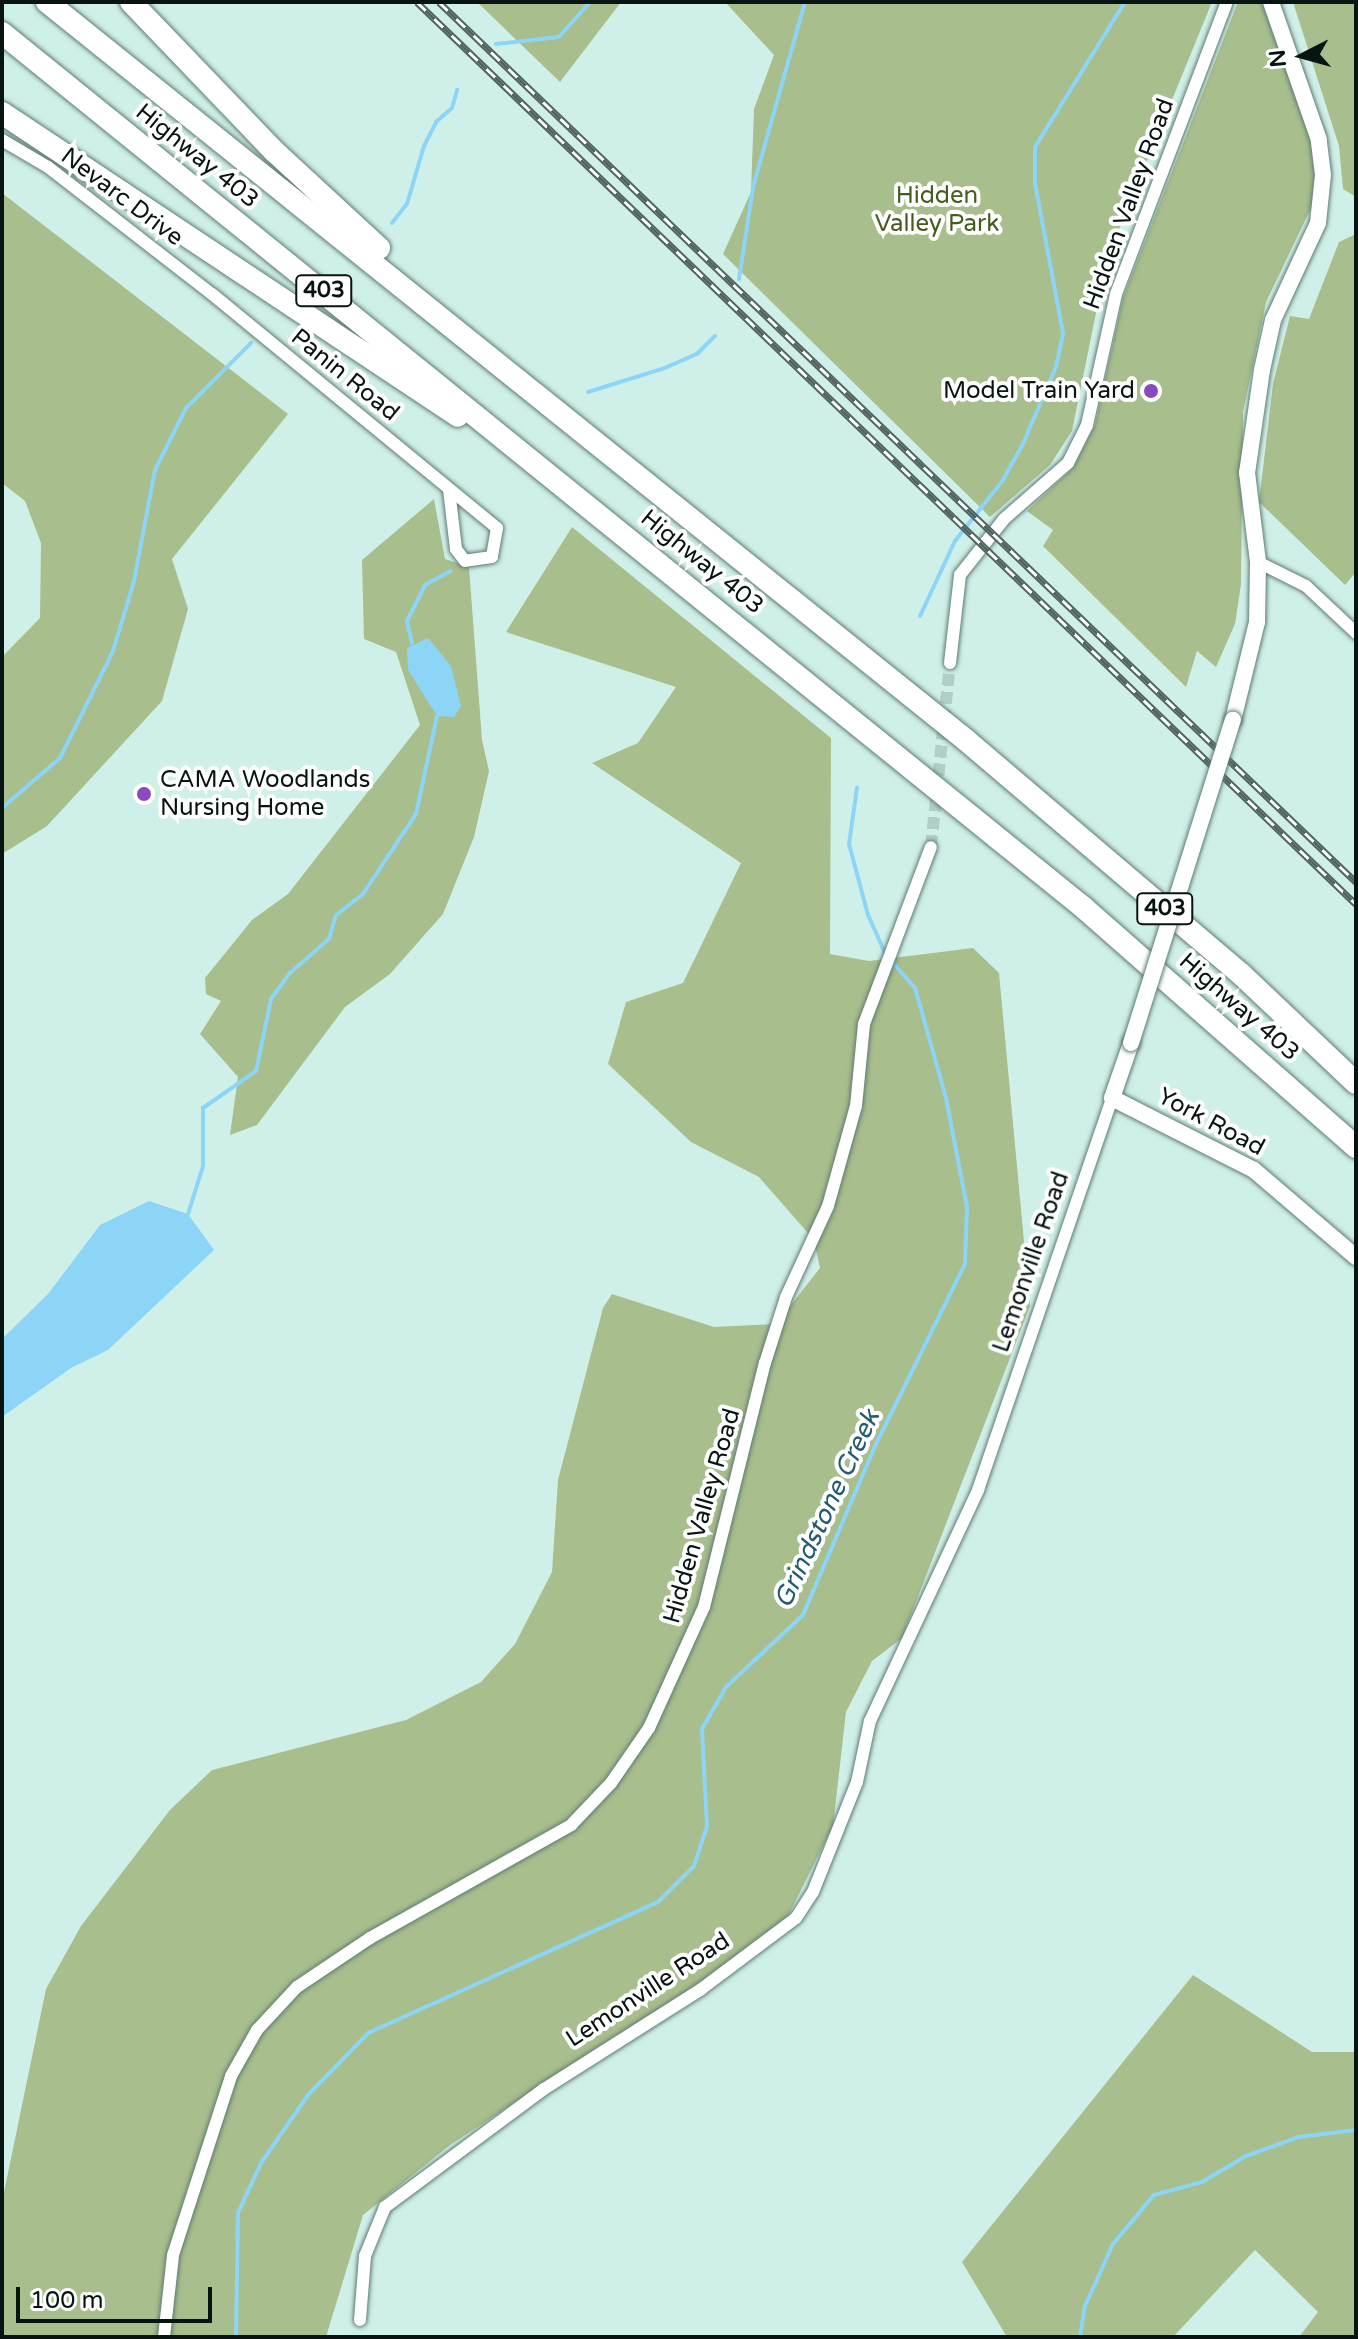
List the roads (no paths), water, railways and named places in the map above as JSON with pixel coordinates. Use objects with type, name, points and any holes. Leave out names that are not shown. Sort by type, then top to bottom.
[{"type":"highway","name":"Highway 403","points":[[47,2],[967,741],[1241,974],[1356,1083]]},
{"type":"highway","points":[[131,2],[274,151],[517,377]]},
{"type":"highway","name":"Highway 403","points":[[2,33],[645,549],[1096,917],[1356,1147]]},
{"type":"highway","points":[[2,113],[388,366],[645,549]]},
{"type":"street","name":"Hidden Valley Road","points":[[950,663],[960,575],[1004,519],[1068,463],[1087,425],[1116,294],[1227,2]]},
{"type":"street","name":"Lemonville Road","points":[[360,2320],[365,2256],[385,2207],[544,2089],[700,1990],[796,1918],[813,1892],[857,1782],[870,1721],[978,1490],[1131,1043],[1233,720],[1257,622],[1258,562],[1247,506],[1247,473],[1262,370],[1273,320],[1318,223],[1323,175],[1319,140],[1271,2]]},
{"type":"street","name":"Nevarc Drive","points":[[2,140],[48,167],[212,294]]},
{"type":"street","name":"Panin Road","points":[[212,294],[497,528],[492,557],[465,561],[456,549],[449,489]]},
{"type":"street","points":[[1258,562],[1306,586],[1356,633]]},
{"type":"street","name":"Hidden Valley Road","points":[[164,2337],[173,2255],[231,2076],[257,2030],[297,1987],[370,1938],[571,1825],[611,1783],[649,1728],[704,1607],[765,1363],[786,1297],[828,1206],[856,1106],[864,1024],[931,847]]},
{"type":"street","name":"York Road","points":[[1112,1098],[1254,1170],[1356,1257]]},
{"type":"water","points":[[428,638],[451,666],[461,706],[454,717],[437,716],[408,670],[407,648]]},
{"type":"water","points":[[149,1201],[188,1214],[214,1250],[108,1350],[71,1368],[2,1417],[2,1339],[48,1294],[100,1225]]},
{"type":"waterway","points":[[496,44],[559,37],[590,2]]},
{"type":"waterway","points":[[739,279],[753,187],[805,2]]},
{"type":"waterway","name":"Grindstone Creek","points":[[920,616],[955,541],[1003,480],[1022,446],[1056,367],[1063,333],[1035,183],[1035,147],[1125,2]]},
{"type":"waterway","points":[[392,223],[407,204],[424,146],[437,121],[452,108],[457,90]]},
{"type":"waterway","points":[[588,392],[665,368],[698,353],[715,336]]},
{"type":"waterway","points":[[2,808],[60,758],[113,651],[134,581],[155,470],[186,408],[251,343]]},
{"type":"waterway","points":[[412,643],[407,621],[425,585],[450,571]]},
{"type":"waterway","points":[[188,1214],[203,1166],[203,1108],[256,1071],[271,999],[290,973],[329,939],[336,915],[363,894],[416,814],[437,716]]},
{"type":"waterway","name":"Grindstone Creek","points":[[236,2337],[238,2213],[261,2163],[308,2095],[368,2033],[658,1902],[694,1866],[707,1826],[702,1729],[726,1687],[803,1615],[876,1444],[965,1264],[967,1207],[946,1098],[915,988],[886,955],[868,915],[849,844],[857,788]]},
{"type":"waterway","points":[[1080,2337],[1085,2306],[1113,2244],[1154,2195],[1202,2182],[1246,2156],[1299,2137],[1356,2130]]},
{"type":"tunnel","points":[[931,847],[950,663]]},
{"type":"railway","points":[[417,2],[1356,904]]},
{"type":"railway","points":[[439,2],[1356,882]]},
{"type":"place","name":"Model Train Yard","points":[[1151,391]]},
{"type":"place","name":"CAMA Woodlands Nursing Home","points":[[144,794]]},
{"type":"park label","name":"Hidden Valley Park","points":[[937,210]]}]
